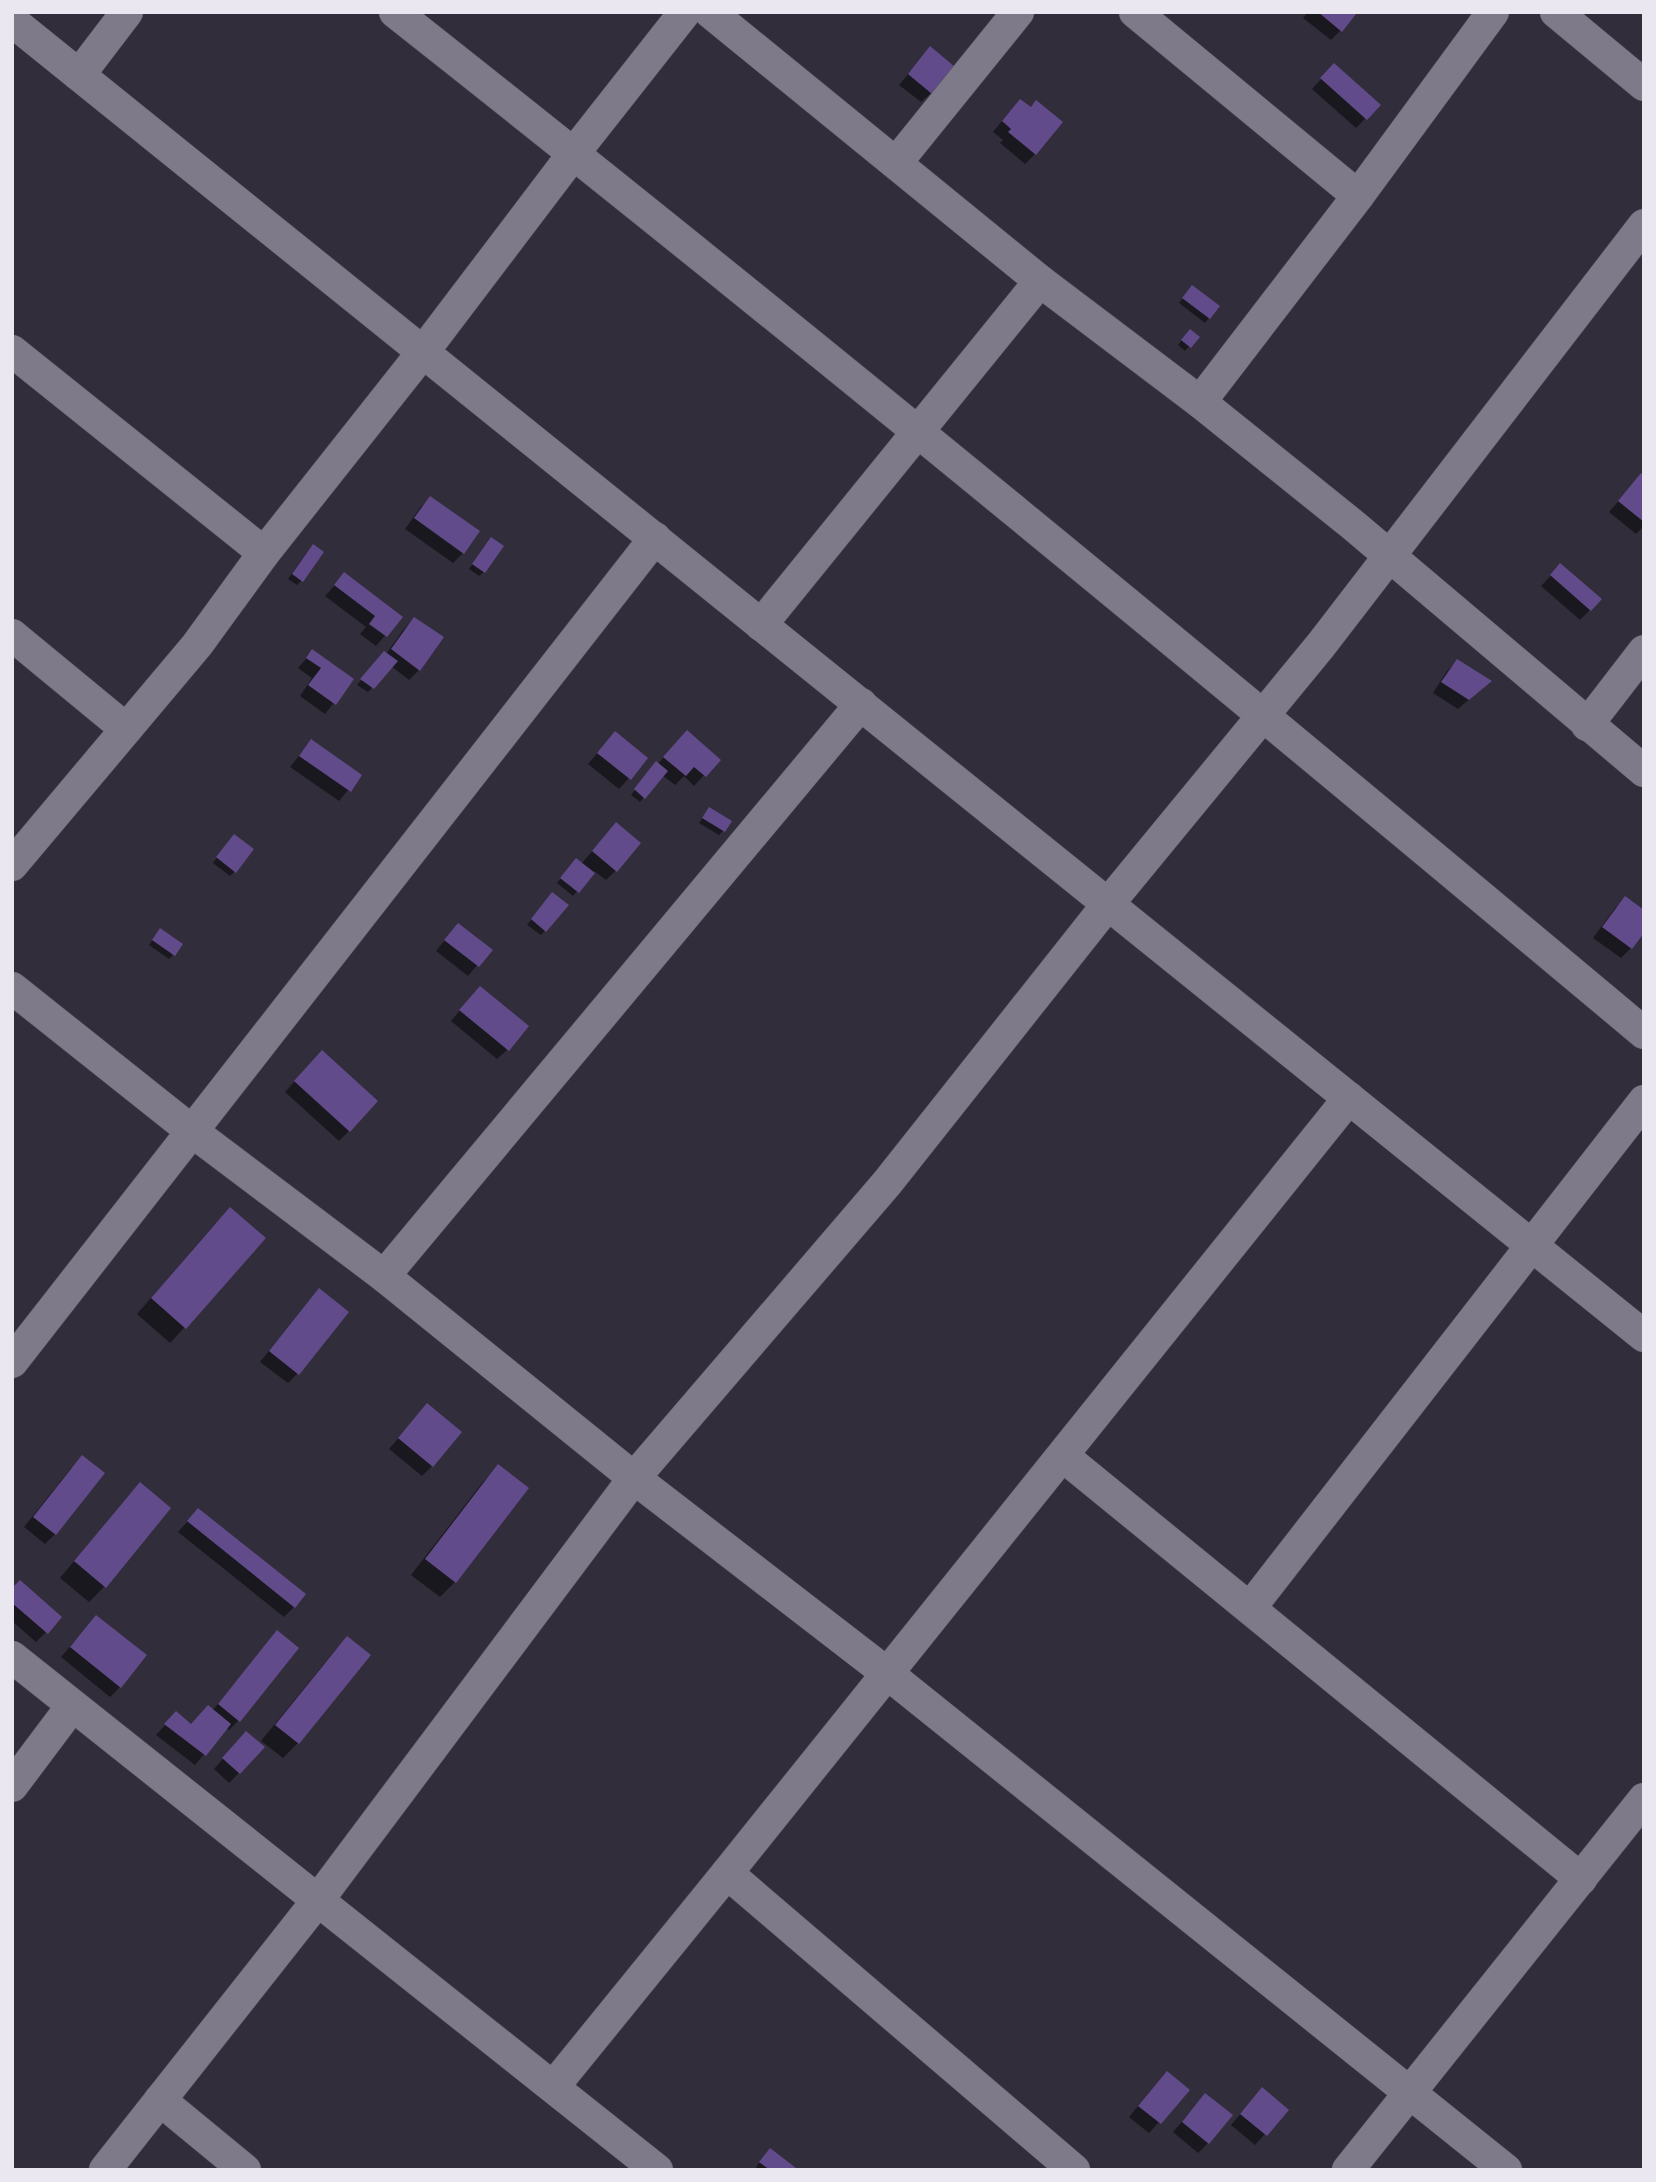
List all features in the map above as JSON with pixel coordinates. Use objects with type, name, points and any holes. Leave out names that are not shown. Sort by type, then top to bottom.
[{"type":"street","points":[[79,75],[127,12]]},
{"type":"street","points":[[395,12],[919,432],[1644,1032]]},
{"type":"street","points":[[12,865],[197,645],[264,553],[685,12]]},
{"type":"street","points":[[710,12],[1040,281],[1200,402],[1388,555],[1644,771]]},
{"type":"street","points":[[896,163],[1018,12]]},
{"type":"street","points":[[1135,12],[1358,196]]},
{"type":"street","points":[[1200,402],[1358,196],[1493,12]]},
{"type":"street","points":[[1556,12],[1644,85]]},
{"type":"street","points":[[12,21],[1644,1336]]},
{"type":"street","points":[[105,2170],[318,1900],[634,1478],[887,1183],[1108,904],[1321,645],[1644,225]]},
{"type":"street","points":[[761,625],[1040,281]]},
{"type":"street","points":[[12,351],[264,553]]},
{"type":"street","points":[[12,1362],[655,538]]},
{"type":"street","points":[[12,635],[126,729]]},
{"type":"street","points":[[1587,725],[1644,651]]},
{"type":"street","points":[[384,1276],[861,704]]},
{"type":"street","points":[[12,988],[193,1132],[384,1276],[634,1478],[888,1674],[1506,2170]]},
{"type":"street","points":[[554,2086],[1349,1098]]},
{"type":"street","points":[[1250,1608],[1644,1101]]},
{"type":"street","points":[[1063,1456],[1581,1879]]},
{"type":"street","points":[[12,1657],[657,2170]]},
{"type":"street","points":[[12,1786],[72,1706]]},
{"type":"street","points":[[1348,2170],[1644,1799]]},
{"type":"street","points":[[727,1873],[1074,2170]]},
{"type":"street","points":[[160,2100],[245,2170]]},
{"type":"building","points":[[1318,12],[1354,12],[1356,14],[1342,32]]},
{"type":"building","points":[[930,46],[955,67],[932,94],[908,74]]},
{"type":"building","points":[[1334,63],[1381,105],[1367,120],[1320,78]]},
{"type":"building","points":[[1020,99],[1031,107],[1036,100],[1063,122],[1036,155],[1008,132],[1011,129],[1002,121]]},
{"type":"building","points":[[1192,285],[1220,306],[1210,319],[1182,298]]},
{"type":"building","points":[[1190,329],[1200,337],[1191,348],[1181,340]]},
{"type":"building","points":[[1641,473],[1644,476],[1644,522],[1618,501]]},
{"type":"building","points":[[430,496],[480,531],[464,554],[414,518]]},
{"type":"building","points":[[491,537],[504,546],[485,573],[472,564]]},
{"type":"building","points":[[313,544],[324,552],[303,582],[292,574]]},
{"type":"building","points":[[1560,563],[1602,599],[1591,611],[1550,575]]},
{"type":"building","points":[[344,572],[403,617],[387,637],[369,624],[375,616],[334,585]]},
{"type":"building","points":[[414,617],[444,637],[420,671],[391,649]]},
{"type":"building","points":[[312,649],[354,679],[336,705],[308,685],[321,668],[306,658]]},
{"type":"building","points":[[384,651],[398,661],[374,689],[360,679]]},
{"type":"building","points":[[1457,659],[1492,681],[1469,700],[1441,682]]},
{"type":"building","points":[[687,730],[721,760],[706,777],[694,767],[686,776],[663,757]]},
{"type":"building","points":[[615,731],[648,758],[631,780],[597,753]]},
{"type":"building","points":[[311,739],[362,775],[351,792],[299,756]]},
{"type":"building","points":[[656,761],[668,771],[645,799],[634,789]]},
{"type":"building","points":[[709,807],[732,821],[725,832],[702,818]]},
{"type":"building","points":[[616,822],[641,843],[617,872],[592,851]]},
{"type":"building","points":[[234,834],[254,849],[236,873],[216,857]]},
{"type":"building","points":[[576,858],[595,873],[579,893],[560,878]]},
{"type":"building","points":[[552,892],[569,905],[546,932],[531,919]]},
{"type":"building","points":[[1625,896],[1644,910],[1644,933],[1632,949],[1602,927]]},
{"type":"building","points":[[458,923],[493,950],[479,967],[444,940]]},
{"type":"building","points":[[160,928],[183,944],[175,956],[152,940]]},
{"type":"building","points":[[480,986],[529,1026],[509,1051],[459,1010]]},
{"type":"building","points":[[322,1050],[378,1101],[350,1132],[294,1081]]},
{"type":"building","points":[[230,1207],[266,1238],[186,1329],[151,1298]]},
{"type":"building","points":[[319,1288],[349,1312],[299,1375],[269,1351]]},
{"type":"building","points":[[427,1403],[462,1432],[433,1467],[398,1438]]},
{"type":"building","points":[[82,1455],[105,1473],[56,1535],[33,1517]]},
{"type":"building","points":[[498,1464],[529,1488],[456,1583],[425,1559]]},
{"type":"building","points":[[140,1482],[171,1508],[106,1588],[74,1561]]},
{"type":"building","points":[[198,1508],[306,1594],[295,1608],[187,1521]]},
{"type":"building","points":[[20,1580],[62,1617],[48,1634],[12,1603],[12,1588]]},
{"type":"building","points":[[96,1615],[147,1655],[121,1688],[70,1647]]},
{"type":"building","points":[[277,1630],[299,1648],[240,1722],[218,1704]]},
{"type":"building","points":[[347,1636],[371,1655],[299,1744],[275,1725]]},
{"type":"building","points":[[208,1705],[231,1724],[206,1756],[164,1724],[176,1711],[191,1724]]},
{"type":"building","points":[[246,1731],[265,1747],[240,1774],[222,1758]]},
{"type":"building","points":[[1167,2071],[1190,2090],[1161,2124],[1138,2106]]},
{"type":"building","points":[[1262,2087],[1289,2110],[1267,2136],[1240,2114]]},
{"type":"building","points":[[1205,2093],[1233,2115],[1209,2144],[1182,2122]]},
{"type":"building","points":[[770,2148],[796,2168],[795,2170],[770,2170],[759,2162]]}]
